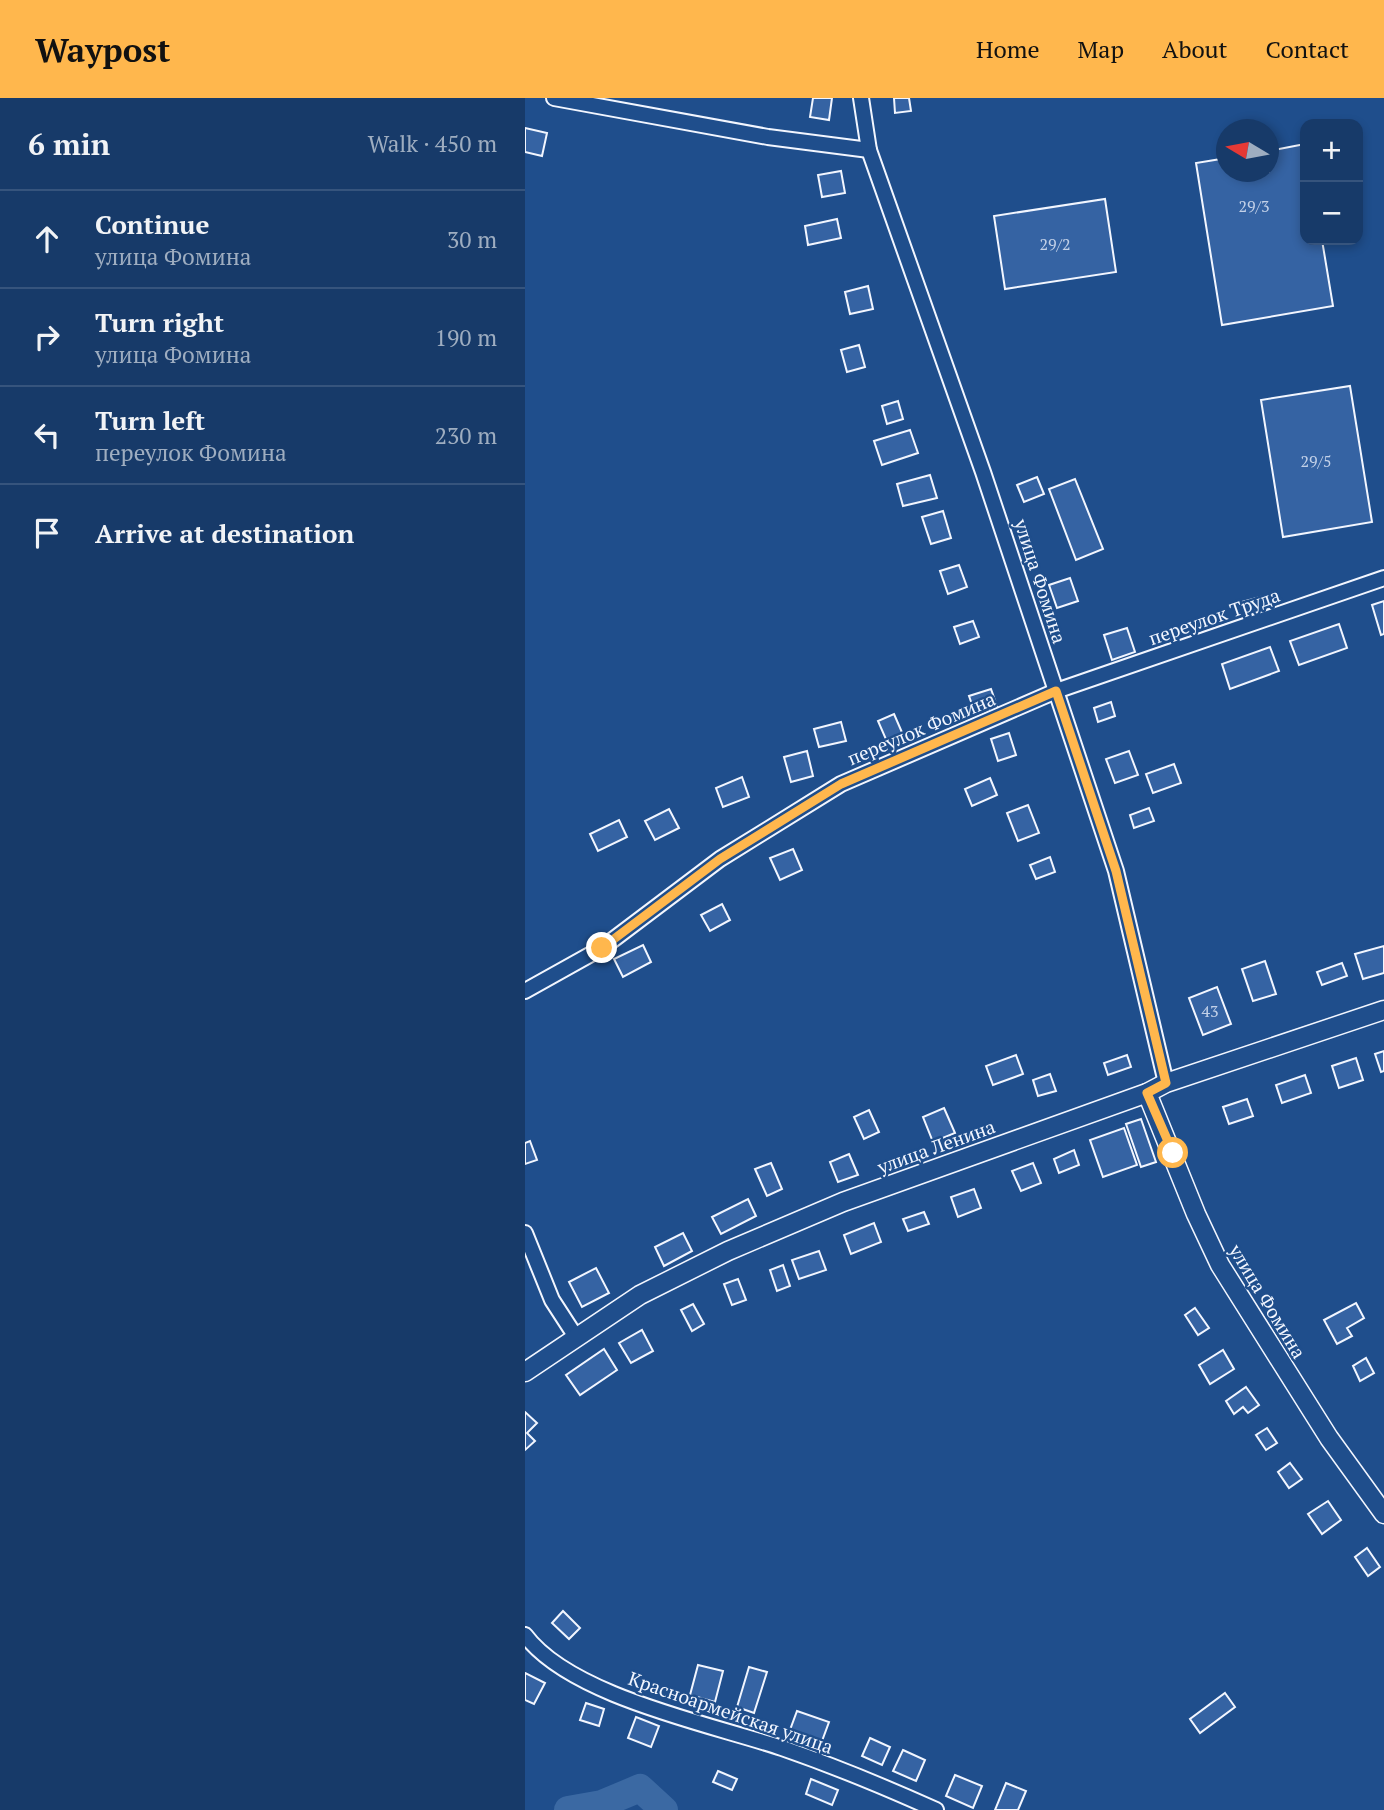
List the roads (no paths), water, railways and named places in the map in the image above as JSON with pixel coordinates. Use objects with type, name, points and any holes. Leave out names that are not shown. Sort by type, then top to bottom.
[{"type":"street","points":[[554,98],[768,137],[869,150]]},
{"type":"street","name":"улица Фомина","points":[[861,98],[869,150],[983,472],[1116,871],[1166,1083]]},
{"type":"street","name":"переулок Труда","points":[[1056,691],[1384,578]]},
{"type":"street","name":"переулок Фомина","points":[[525,991],[602,948],[720,859],[841,784],[1056,691]]},
{"type":"street","name":"улица Ленина","points":[[525,1372],[640,1295],[728,1251],[843,1202],[1147,1093],[1166,1083],[1384,1010]]},
{"type":"street","name":"улица Фомина","points":[[1147,1093],[1196,1214],[1220,1265],[1329,1438],[1384,1514]]},
{"type":"street","points":[[525,1233],[552,1300],[576,1337]]},
{"type":"street","name":"Красноармейская улица","points":[[525,1635],[558,1667],[583,1680],[634,1701],[867,1779],[936,1810]]},
{"type":"waterway","points":[[568,1810],[602,1804],[640,1788],[664,1810]]}]
